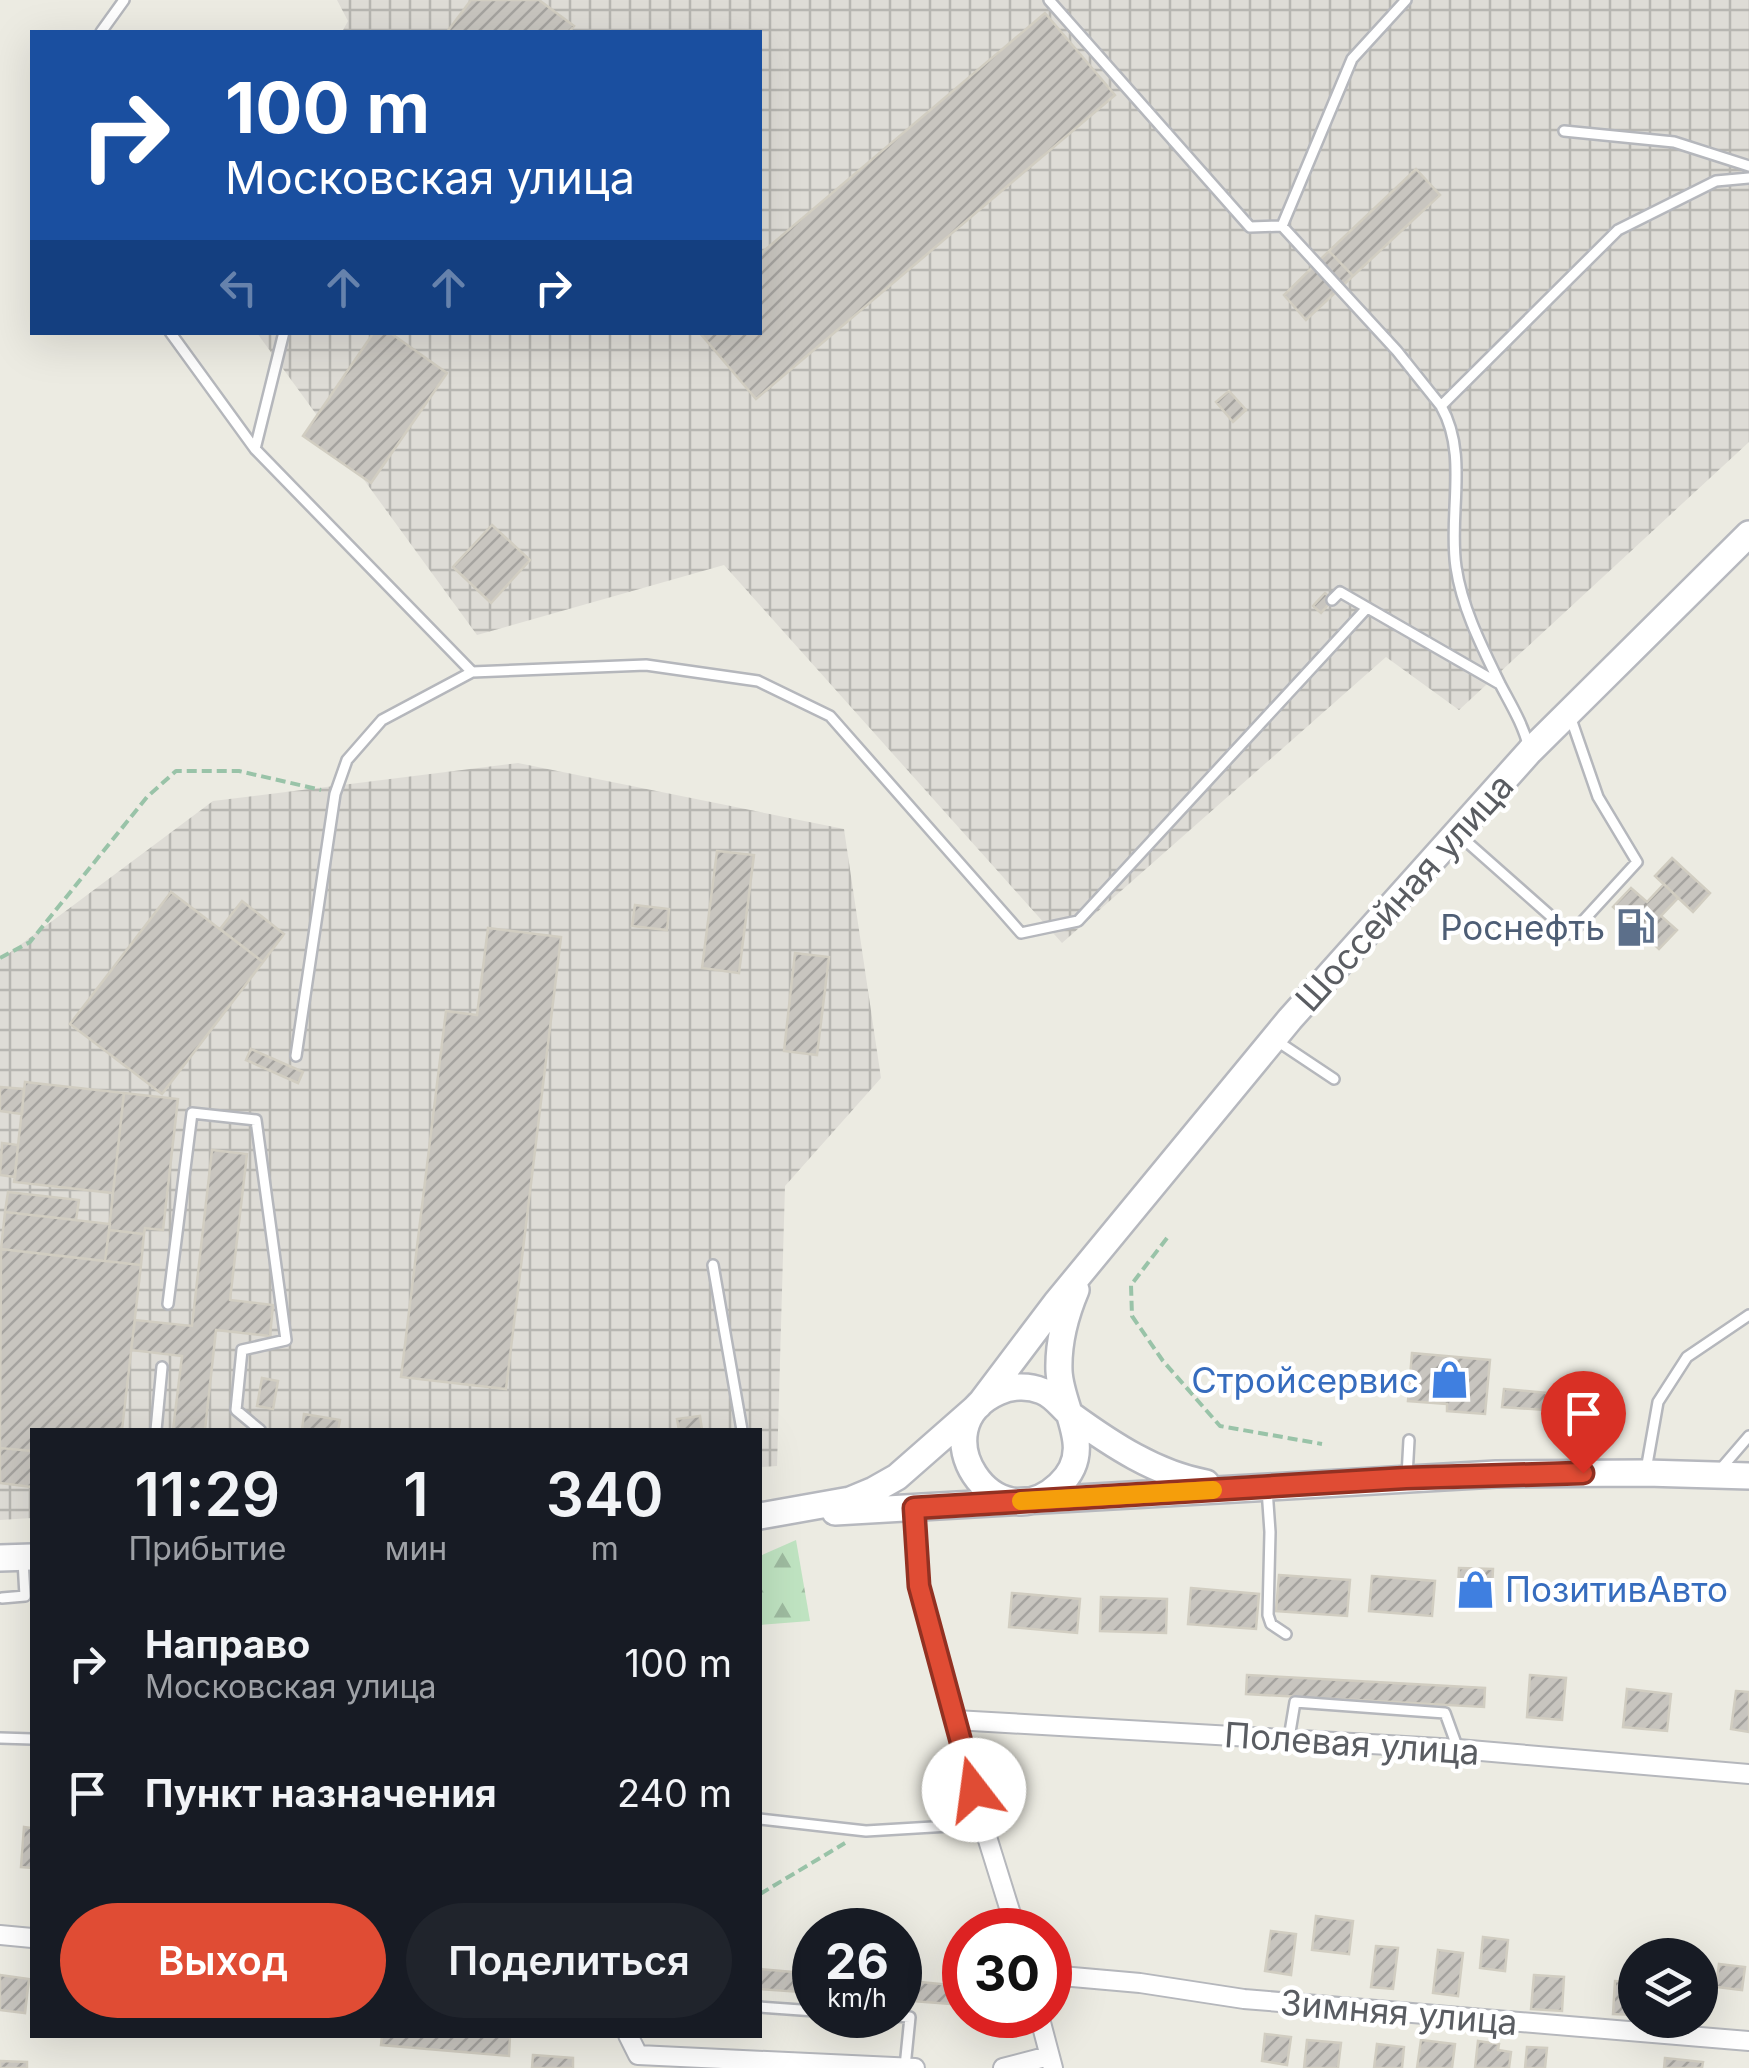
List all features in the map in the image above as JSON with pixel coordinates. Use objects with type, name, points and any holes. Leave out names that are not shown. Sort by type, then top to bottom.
[{"type":"main road","name":"Шоссейная улица","points":[[762,1516],[836,1503],[874,1490],[979,1405],[1056,1303],[1274,1039],[1456,832],[1530,751],[1749,534]]},
{"type":"main road","name":"Шоссейная улица","points":[[1068,1412],[1059,1376],[1059,1351],[1069,1306],[1084,1271]]},
{"type":"main road","points":[[1068,1412],[1077,1438],[1073,1466],[1056,1488],[1044,1496],[1008,1500],[982,1486],[972,1474],[964,1447],[970,1416],[1002,1390],[1028,1387],[1054,1398],[1124,1451],[1172,1474],[1228,1486],[1266,1486]]},
{"type":"main road","points":[[762,1516],[1406,1478],[1646,1473],[1749,1476]]},
{"type":"street","points":[[914,1508],[919,1586],[1009,1908]]},
{"type":"street","name":"Полевая улица","points":[[955,1720],[1458,1749],[1749,1774]]},
{"type":"street","points":[[0,1935],[30,1938]]},
{"type":"street","name":"Зимняя улица","points":[[1072,1977],[1140,1982],[1244,1999],[1749,2041]]},
{"type":"street","points":[[636,2061],[915,2068]]},
{"type":"street","points":[[1003,2068],[1051,2062]]},
{"type":"lane","points":[[102,30],[124,0]]},
{"type":"lane","points":[[1049,0],[1250,228],[1282,226]]},
{"type":"lane","points":[[1282,226],[1352,59],[1406,0]]},
{"type":"lane","points":[[1564,131],[1674,142],[1749,166]]},
{"type":"lane","points":[[1440,406],[1618,230],[1716,181],[1749,178]]},
{"type":"lane","points":[[1282,226],[1398,351],[1448,419],[1456,455],[1456,566],[1468,614],[1524,727],[1530,751]]},
{"type":"lane","points":[[172,335],[255,449],[472,672]]},
{"type":"lane","points":[[255,449],[283,335]]},
{"type":"lane","points":[[1332,600],[1340,592],[1500,684]]},
{"type":"lane","points":[[296,1056],[335,794],[347,760],[382,720],[472,672],[646,664],[758,681],[830,716],[1021,934],[1078,921],[1367,608]]},
{"type":"lane","points":[[1456,832],[1571,934],[1638,862],[1598,797],[1569,712]]},
{"type":"lane","points":[[1274,1039],[1334,1080]]},
{"type":"lane","points":[[168,1304],[192,1113],[256,1120],[286,1340],[242,1350],[236,1410],[258,1428]]},
{"type":"lane","points":[[713,1265],[742,1428]]},
{"type":"lane","points":[[1646,1473],[1658,1402],[1688,1357],[1749,1315]]},
{"type":"lane","points":[[156,1428],[162,1368]]},
{"type":"lane","points":[[1716,1474],[1749,1436]]},
{"type":"lane","points":[[1406,1478],[1409,1440]]},
{"type":"lane","points":[[1266,1486],[1270,1532],[1268,1616],[1271,1624],[1286,1634]]},
{"type":"lane","points":[[2,1598],[25,1596],[18,1557]]},
{"type":"lane","points":[[1289,1738],[1295,1702],[1445,1712],[1458,1749]]},
{"type":"lane","points":[[0,1738],[30,1740]]},
{"type":"lane","points":[[762,1818],[866,1831],[983,1824]]},
{"type":"lane","points":[[762,2007],[792,2009]]},
{"type":"lane","points":[[904,2068],[908,2038]]},
{"type":"path","points":[[0,958],[30,942],[146,797],[176,772],[239,771],[335,794]]},
{"type":"path","points":[[1167,1238],[1131,1285],[1132,1316],[1163,1361],[1220,1426],[1322,1444]]},
{"type":"path","points":[[762,1893],[866,1831]]},
{"type":"shaded area","points":[[337,0],[1749,0],[1749,442],[1459,710],[1386,657],[1062,943],[724,565],[477,635],[258,335],[762,335],[762,30],[343,30],[348,21]]},
{"type":"shaded area","points":[[518,763],[844,829],[881,1078],[785,1186],[777,1466],[762,1467],[762,1428],[30,1428],[30,1518],[0,1520],[0,960],[213,801]]},
{"type":"green space","points":[[796,1540],[810,1621],[762,1625],[762,1555]]},
{"type":"building","points":[[471,0],[539,0],[574,26],[571,30],[448,30]]},
{"type":"building","points":[[1045,13],[1115,95],[756,399],[702,335],[762,335],[762,252]]},
{"type":"building","points":[[1416,169],[1440,195],[1353,276],[1329,251]]},
{"type":"building","points":[[1329,251],[1353,276],[1306,320],[1284,295]]},
{"type":"building","points":[[372,335],[393,335],[447,373],[371,483],[303,436]]},
{"type":"building","points":[[1229,391],[1246,410],[1233,422],[1216,402]]},
{"type":"building","points":[[492,525],[530,560],[491,603],[453,567]]},
{"type":"building","points":[[1325,593],[1332,600],[1321,613],[1313,606]]},
{"type":"building","points":[[717,851],[754,855],[739,973],[702,968]]},
{"type":"building","points":[[1672,858],[1710,893],[1693,912],[1655,876]]},
{"type":"building","points":[[1664,884],[1678,898],[1661,916],[1677,930],[1659,949],[1613,907],[1631,888],[1647,902]]},
{"type":"building","points":[[171,892],[263,962],[162,1094],[70,1024]]},
{"type":"building","points":[[242,901],[284,934],[263,962],[220,929]]},
{"type":"building","points":[[635,905],[669,909],[667,930],[632,926]]},
{"type":"building","points":[[488,928],[561,937],[506,1389],[401,1377],[446,1011],[477,1015]]},
{"type":"building","points":[[795,953],[829,957],[817,1055],[784,1051]]},
{"type":"building","points":[[251,1049],[303,1072],[298,1083],[246,1060]]},
{"type":"building","points":[[25,1082],[124,1093],[113,1193],[14,1182]]},
{"type":"building","points":[[0,1087],[24,1089],[22,1114],[0,1111]]},
{"type":"building","points":[[124,1093],[178,1099],[163,1230],[145,1228],[144,1234],[109,1230]]},
{"type":"building","points":[[2,1143],[18,1145],[15,1177],[0,1175]]},
{"type":"building","points":[[212,1150],[247,1154],[230,1300],[273,1305],[270,1336],[216,1330],[205,1428],[173,1428],[182,1356],[131,1350],[135,1320],[192,1326]]},
{"type":"building","points":[[8,1192],[79,1200],[76,1220],[5,1212]]},
{"type":"building","points":[[5,1212],[110,1224],[105,1261],[1,1249]]},
{"type":"building","points":[[109,1230],[144,1234],[141,1265],[105,1261]]},
{"type":"building","points":[[1,1249],[141,1265],[122,1428],[30,1428],[30,1451],[0,1448]]},
{"type":"building","name":"Стройсервис","points":[[1412,1353],[1490,1360],[1485,1414],[1447,1411],[1447,1404],[1408,1401]]},
{"type":"building","points":[[262,1378],[278,1381],[273,1409],[257,1406]]},
{"type":"building","points":[[1504,1389],[1547,1393],[1545,1410],[1502,1407]]},
{"type":"building","points":[[304,1414],[340,1420],[338,1428],[302,1428]]},
{"type":"building","points":[[700,1416],[702,1428],[679,1428],[677,1419]]},
{"type":"building","points":[[0,1448],[30,1451],[30,1487],[0,1483]]},
{"type":"building","name":"ПозитивАвто","points":[[1459,1568],[1493,1569],[1491,1610],[1457,1609]]},
{"type":"building","points":[[1279,1575],[1350,1580],[1347,1616],[1276,1611]]},
{"type":"building","points":[[1372,1576],[1435,1581],[1432,1616],[1369,1611]]},
{"type":"building","points":[[1191,1588],[1259,1594],[1256,1629],[1188,1624]]},
{"type":"building","points":[[1012,1593],[1080,1599],[1077,1633],[1009,1627]]},
{"type":"building","points":[[1101,1597],[1167,1599],[1166,1633],[1100,1631]]},
{"type":"building","points":[[1247,1675],[1485,1688],[1484,1707],[1246,1694]]},
{"type":"building","points":[[1530,1675],[1566,1678],[1562,1720],[1527,1717]]},
{"type":"building","points":[[1627,1689],[1671,1694],[1667,1731],[1623,1727]]},
{"type":"building","points":[[1736,1691],[1749,1692],[1749,1732],[1731,1729]]},
{"type":"building","points":[[24,1827],[30,1828],[30,1868],[21,1867]]},
{"type":"building","points":[[1316,1916],[1353,1921],[1349,1954],[1312,1950]]},
{"type":"building","points":[[1271,1931],[1296,1934],[1291,1975],[1265,1971]]},
{"type":"building","points":[[1483,1937],[1508,1940],[1505,1971],[1480,1968]]},
{"type":"building","points":[[1376,1946],[1398,1948],[1393,1989],[1371,1987]]},
{"type":"building","points":[[1438,1950],[1463,1953],[1458,1996],[1433,1993]]},
{"type":"building","points":[[1719,1964],[1745,1967],[1742,1990],[1718,1987]]},
{"type":"building","points":[[762,1969],[792,1972],[792,1991],[762,1989]]},
{"type":"building","points":[[0,1975],[29,1979],[25,2013],[0,2010]]},
{"type":"building","points":[[1534,1975],[1564,1977],[1562,2011],[1531,2009]]},
{"type":"building","points":[[1615,1981],[1618,1981],[1618,2014],[1613,2014]]},
{"type":"building","points":[[922,1982],[942,1984],[942,2003],[922,2002]]},
{"type":"building","points":[[1265,2034],[1291,2037],[1287,2065],[1262,2061]]},
{"type":"building","points":[[382,2038],[510,2038],[509,2056],[381,2045]]},
{"type":"building","points":[[1307,2040],[1341,2043],[1338,2068],[1304,2068]]},
{"type":"building","points":[[1421,2040],[1455,2044],[1452,2068],[1417,2068]]},
{"type":"building","points":[[1478,2041],[1499,2044],[1498,2050],[1511,2052],[1509,2068],[1475,2068]]},
{"type":"building","points":[[1377,2044],[1404,2047],[1402,2068],[1374,2068]]},
{"type":"building","points":[[1527,2047],[1547,2048],[1545,2068],[1525,2068]]},
{"type":"building","points":[[533,2055],[573,2058],[573,2068],[532,2068]]},
{"type":"building","points":[[1665,2058],[1703,2062],[1702,2068],[1664,2068]]},
{"type":"building","points":[[0,2061],[27,2062],[27,2068],[0,2068]]},
{"type":"slow traffic","points":[[1021,1501],[1213,1490]]},
{"type":"place","name":"Роснефть","points":[[1635,927]]},
{"type":"place","name":"Стройсервис","points":[[1449,1380]]},
{"type":"place","name":"ПозитивАвто","points":[[1475,1589]]},
{"type":"route","points":[[974,1790],[919,1586],[914,1508],[1406,1478],[1583,1473]]}]
